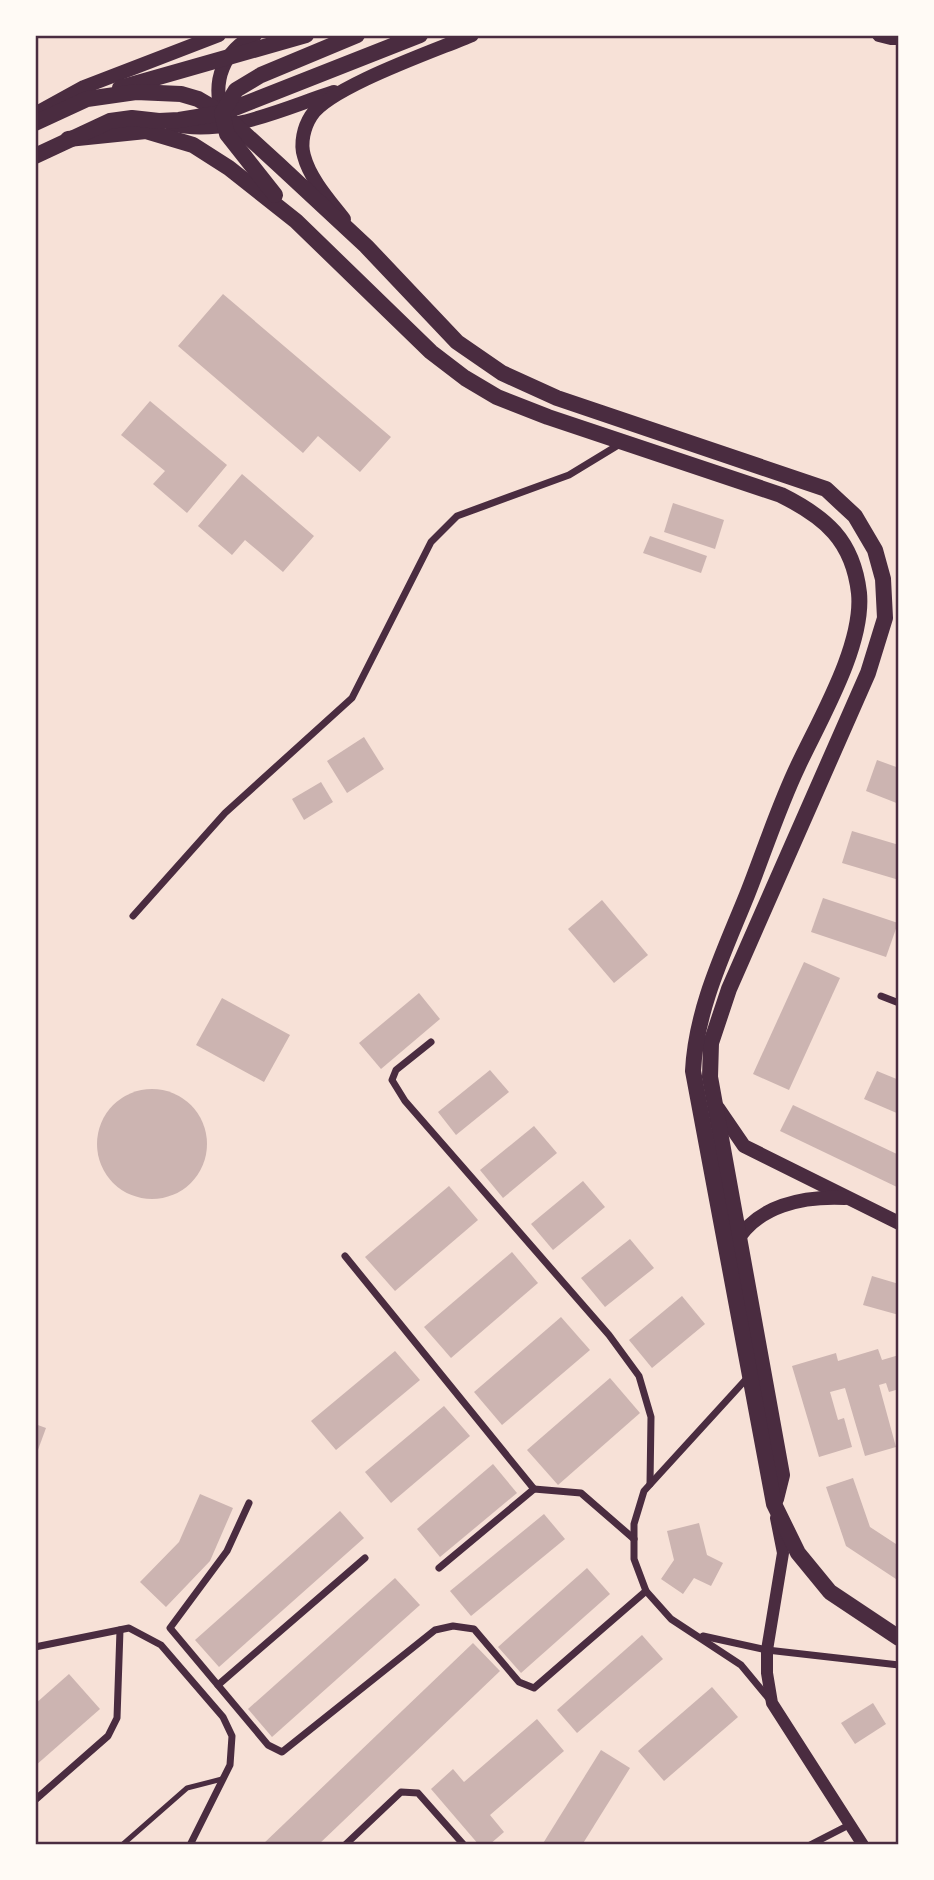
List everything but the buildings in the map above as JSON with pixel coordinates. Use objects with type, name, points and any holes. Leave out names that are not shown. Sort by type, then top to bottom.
[{"type":"main road","points":[[35,114],[84,88],[219,35]]},
{"type":"main road","points":[[227,121],[217,97],[219,75],[227,58],[248,38],[255,35]]},
{"type":"main road","points":[[35,123],[87,99],[136,82],[306,35]]},
{"type":"main road","points":[[296,221],[227,134],[227,121],[236,90],[357,35]]},
{"type":"main road","points":[[227,121],[420,35]]},
{"type":"main road","points":[[366,246],[310,172],[303,155],[304,131],[312,114],[332,96],[472,35]]},
{"type":"main road","points":[[879,35],[899,37]]},
{"type":"main road","points":[[35,156],[110,121],[132,118],[159,121],[227,121],[355,85]]},
{"type":"main road","points":[[87,99],[136,92],[181,94],[198,99],[227,121],[366,246],[457,342],[502,373],[557,398],[826,489],[855,516],[875,550],[883,579],[885,618],[867,673],[729,989],[711,1043],[710,1077],[782,1475],[774,1504]]},
{"type":"main road","points":[[68,139],[146,131],[193,145],[229,168],[296,221],[431,352],[465,378],[498,397],[780,495],[812,510],[826,522],[844,545],[855,570],[859,595],[858,614],[850,649],[839,681],[796,769],[698,1022],[693,1071],[774,1504],[798,1553],[830,1592],[899,1638]]},
{"type":"main road","points":[[714,1098],[722,1116],[744,1146],[899,1223]]},
{"type":"main road","points":[[727,1258],[740,1236],[762,1216],[783,1204],[824,1197],[850,1198]]},
{"type":"street","points":[[133,916],[225,813],[352,698],[431,542],[457,516],[569,475],[623,442]]},
{"type":"street","points":[[881,996],[899,1003]]},
{"type":"street","points":[[431,1042],[396,1070],[392,1080],[405,1101],[609,1335],[639,1376],[651,1417],[650,1484]]},
{"type":"street","points":[[345,1256],[534,1489]]},
{"type":"street","points":[[749,1376],[644,1491],[634,1524],[634,1559],[646,1591],[671,1619],[741,1665],[772,1703],[863,1845]]},
{"type":"street","points":[[439,1568],[534,1489],[581,1493],[634,1539]]},
{"type":"street","points":[[249,1503],[228,1551],[170,1628],[268,1745],[282,1752],[435,1630],[453,1626],[474,1629],[519,1682],[534,1688],[646,1591]]},
{"type":"street","points":[[772,1703],[767,1673],[767,1650],[783,1553],[774,1504]]},
{"type":"street","points":[[218,1685],[365,1558]]},
{"type":"street","points":[[35,1647],[129,1628],[161,1645],[223,1717],[232,1737],[230,1765],[190,1845]]},
{"type":"street","points":[[35,1800],[108,1736],[117,1718],[120,1630]]},
{"type":"street","points":[[698,1635],[767,1650],[899,1665]]},
{"type":"street","points":[[345,1845],[401,1792],[418,1793],[464,1845]]},
{"type":"street","points":[[810,1845],[849,1825]]},
{"type":"lane","points":[[122,1845],[187,1788],[222,1779]]}]
